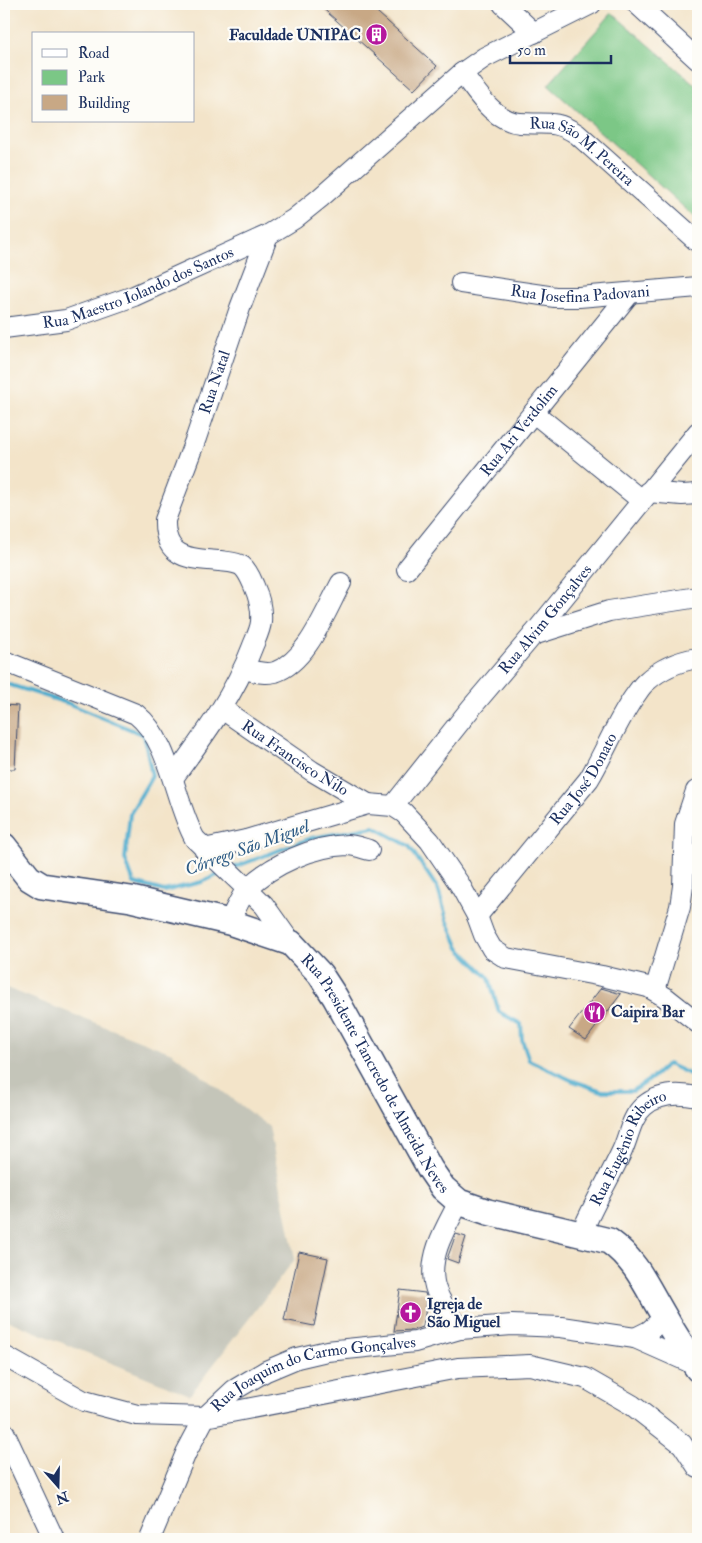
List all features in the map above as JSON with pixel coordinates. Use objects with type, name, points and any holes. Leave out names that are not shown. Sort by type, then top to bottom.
[{"type":"main road","name":"Rua Presidente Tancredo de Almeida Neves","points":[[4,846],[29,878],[42,886],[131,899],[229,922],[291,942],[320,974],[340,1006],[430,1169],[443,1188],[460,1202],[488,1212],[609,1241],[622,1250],[635,1266],[664,1318],[697,1367]]},
{"type":"street","points":[[503,4],[534,33]]},
{"type":"street","points":[[268,235],[294,219],[320,198],[462,74],[486,57],[591,4]]},
{"type":"street","points":[[638,4],[698,60]]},
{"type":"street","name":"Rua São M. Pereira","points":[[462,74],[488,106],[507,120],[520,123],[553,123],[577,134],[698,242]]},
{"type":"street","name":"Rua Maestro Iolando dos Santos","points":[[4,328],[66,320],[134,296],[268,235]]},
{"type":"street","name":"Rua Natal","points":[[173,778],[222,709],[244,668],[261,624],[261,608],[248,574],[241,566],[232,562],[190,558],[180,554],[170,546],[164,533],[165,520],[196,438],[240,308],[268,235]]},
{"type":"street","name":"Rua Josefina Padovani","points":[[461,283],[555,297],[579,297],[698,287]]},
{"type":"street","name":"Rua Ari Verdolim","points":[[407,568],[630,293]]},
{"type":"street","points":[[534,413],[645,496],[698,494]]},
{"type":"street","name":"Rua Alvim Gonçalves","points":[[393,806],[698,432]]},
{"type":"street","points":[[244,668],[260,673],[274,672],[286,667],[297,658],[310,639],[341,583]]},
{"type":"street","points":[[532,635],[609,611],[698,597]]},
{"type":"street","name":"Rua José Donato","points":[[476,916],[589,779],[624,712],[645,682],[667,667],[698,658]]},
{"type":"street","name":"Rua Presidente Tancredo de Almeida Neves","points":[[4,661],[136,714],[152,729],[173,778],[188,827],[195,839],[270,912],[291,942]]},
{"type":"street","name":"Rua Francisco Nilo","points":[[222,709],[305,767],[368,804]]},
{"type":"street","points":[[655,990],[680,907],[683,886],[685,824],[696,791]]},
{"type":"street","points":[[208,852],[368,804],[393,806],[404,813],[430,841],[460,885],[492,948],[506,958],[602,976],[655,990],[698,1023]]},
{"type":"street","points":[[229,922],[245,887],[282,864],[308,852],[326,847],[349,845],[370,850]]},
{"type":"street","name":"Rua Eugênio Ribeiro","points":[[581,1234],[591,1210],[623,1149],[635,1116],[642,1107],[652,1100],[670,1094],[698,1096]]},
{"type":"street","name":"Rua Presidente Tancredo de Almeida Neves","points":[[460,1202],[442,1235],[435,1257],[434,1281],[447,1312],[460,1329]]},
{"type":"street","points":[[635,1338],[649,1331],[664,1318]]},
{"type":"street","name":"Rua Joaquim do Carmo Gonçalves","points":[[150,1539],[186,1453],[205,1417],[234,1390],[266,1371],[297,1358],[327,1351],[415,1342],[460,1329],[512,1325],[560,1327],[635,1338],[697,1367]]},
{"type":"street","points":[[4,1356],[84,1401],[137,1415],[205,1417],[458,1368],[530,1365],[585,1378],[632,1405],[682,1444],[698,1468]]},
{"type":"street","points":[[4,1432],[54,1539]]},
{"type":"shaded area","points":[[4,987],[172,1053],[269,1127],[295,1259],[190,1395],[4,1319]]},
{"type":"green space","points":[[612,13],[698,87],[698,220],[548,85]]},
{"type":"building","name":"Faculdade UNIPAC","points":[[318,4],[368,4],[437,66],[414,90]]},
{"type":"building","points":[[4,705],[18,706],[15,769],[4,769]]},
{"type":"building","name":"Caipira Bar","points":[[601,988],[621,994],[586,1040],[569,1029]]},
{"type":"building","points":[[456,1234],[466,1237],[458,1263],[447,1259]]},
{"type":"building","points":[[299,1252],[328,1258],[314,1326],[284,1320]]},
{"type":"building","name":"Igreja de São Miguel","points":[[400,1290],[425,1293],[427,1300],[423,1327],[413,1330],[394,1331]]},
{"type":"waterway","name":"Córrego São Miguel","points":[[4,683],[67,703],[144,735],[152,776],[130,814],[125,859],[134,883],[164,891],[202,882],[222,873]]},
{"type":"waterway","name":"Córrego São Miguel","points":[[235,867],[311,838],[374,827],[409,846],[438,889],[447,920],[459,948],[489,978],[499,1012],[521,1024],[522,1040],[529,1060],[571,1080],[602,1091],[633,1091],[668,1064],[698,1078]]},
{"type":"place","name":"Faculdade UNIPAC","points":[[377,35]]},
{"type":"place","name":"Caipira Bar","points":[[595,1012]]},
{"type":"place","name":"Igreja de São Miguel","points":[[411,1313]]}]
